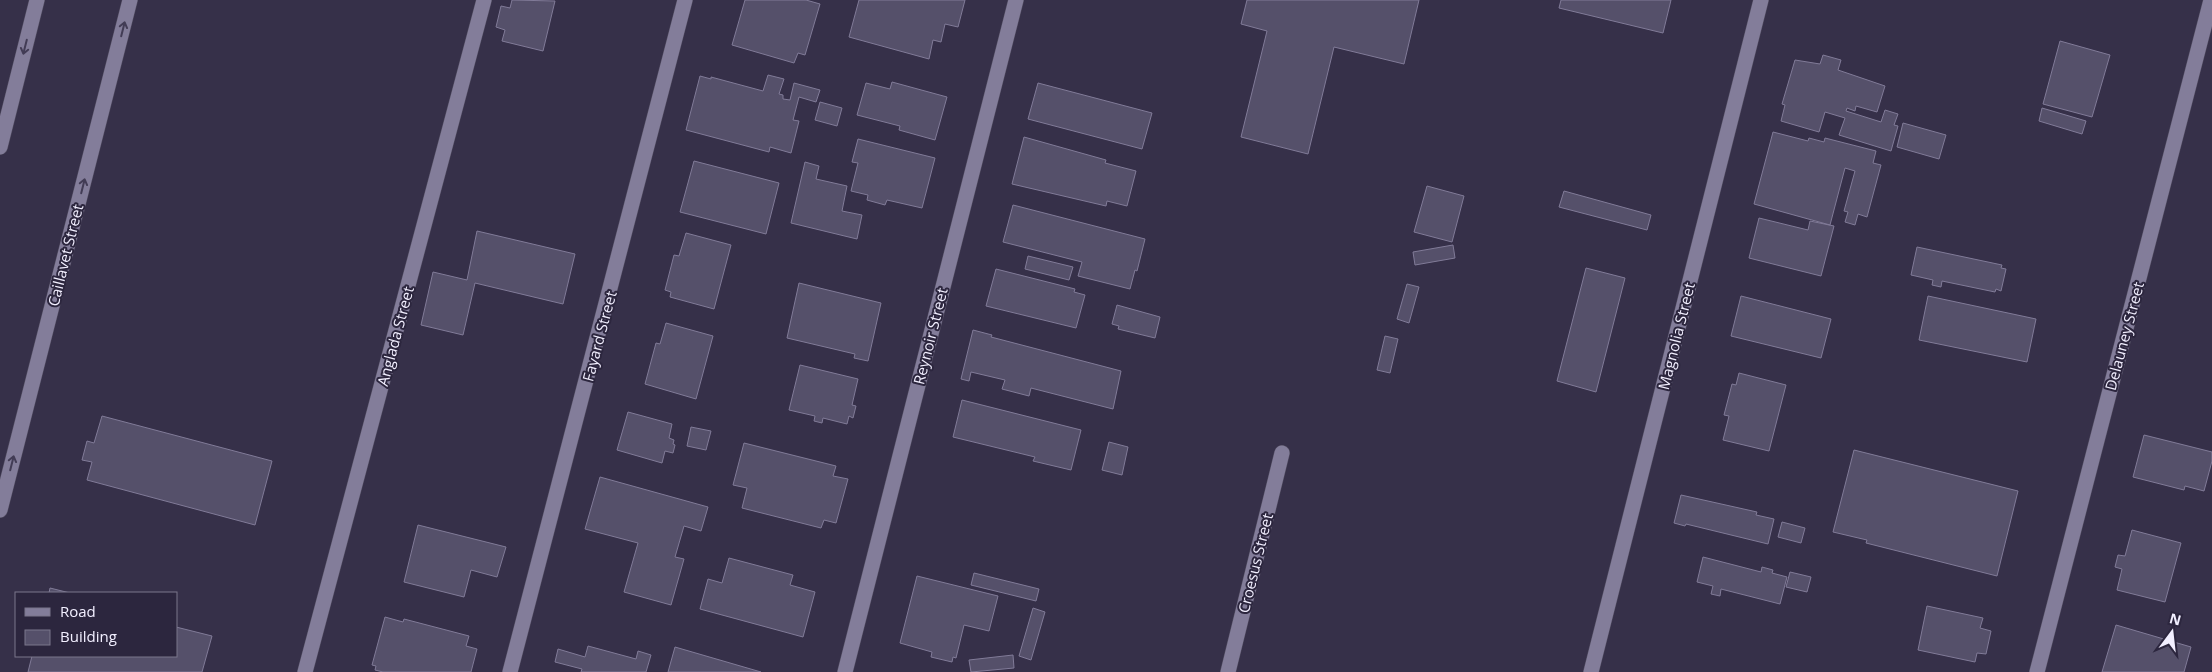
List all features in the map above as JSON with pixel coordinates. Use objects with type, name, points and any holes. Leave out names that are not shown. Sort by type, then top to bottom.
[{"type":"street","points":[[0,147],[37,0]]},
{"type":"street","name":"Caillavet Street","points":[[0,510],[130,0]]},
{"type":"street","name":"Anglada Street","points":[[305,672],[484,0]]},
{"type":"street","name":"Fayard Street","points":[[510,672],[685,0]]},
{"type":"street","name":"Reynoir Street","points":[[845,672],[1016,0]]},
{"type":"street","name":"Magnolia Street","points":[[1592,672],[1761,0]]},
{"type":"street","name":"Delauney Street","points":[[2037,672],[2211,0]]},
{"type":"street","name":"Croesus Street","points":[[1228,672],[1282,453]]},
{"type":"building","points":[[512,0],[555,1],[543,51],[502,41],[505,30],[496,27],[501,6],[510,8]]},
{"type":"building","points":[[745,0],[806,0],[820,4],[805,55],[798,53],[794,63],[732,45]]},
{"type":"building","points":[[859,0],[965,0],[958,27],[945,24],[941,42],[933,40],[929,59],[849,37]]},
{"type":"building","points":[[1247,0],[1419,0],[1404,64],[1334,47],[1308,154],[1241,137],[1267,31],[1241,24]]},
{"type":"building","points":[[1561,0],[1671,0],[1663,33],[1559,8]]},
{"type":"building","points":[[2060,41],[2110,55],[2092,117],[2043,104]]},
{"type":"building","points":[[1823,55],[1841,60],[1838,70],[1885,86],[1877,112],[1856,106],[1855,111],[1847,108],[1846,111],[1881,122],[1885,110],[1898,114],[1894,125],[1898,126],[1891,151],[1839,135],[1845,118],[1825,112],[1819,132],[1781,121],[1785,105],[1782,104],[1795,60],[1820,64]]},
{"type":"building","points":[[768,75],[784,79],[779,94],[783,95],[783,99],[790,100],[794,83],[820,90],[816,102],[799,97],[793,120],[799,121],[791,153],[770,147],[769,152],[686,130],[700,76],[711,79],[711,77],[763,91]]},
{"type":"building","points":[[892,82],[947,97],[935,140],[899,130],[900,126],[857,115],[866,83],[890,89]]},
{"type":"building","points":[[1038,83],[1152,113],[1142,149],[1028,119]]},
{"type":"building","points":[[820,102],[842,108],[837,126],[815,120]]},
{"type":"building","points":[[2042,108],[2086,121],[2082,134],[2039,121]]},
{"type":"building","points":[[1903,123],[1946,135],[1939,159],[1897,147]]},
{"type":"building","points":[[1773,132],[1808,141],[1809,138],[1824,142],[1825,138],[1876,151],[1873,163],[1881,165],[1867,217],[1858,214],[1855,225],[1845,222],[1848,212],[1844,211],[1855,171],[1845,168],[1830,225],[1754,204]]},
{"type":"building","points":[[1024,137],[1106,160],[1105,163],[1136,171],[1127,206],[1107,201],[1106,206],[1012,184]]},
{"type":"building","points":[[858,139],[935,158],[922,208],[887,200],[885,205],[867,200],[868,195],[851,191],[858,163],[852,162]]},
{"type":"building","points":[[694,161],[779,183],[766,234],[680,212]]},
{"type":"building","points":[[805,162],[819,166],[816,179],[847,186],[842,211],[862,215],[857,239],[791,223]]},
{"type":"building","points":[[1427,186],[1464,196],[1452,242],[1414,232]]},
{"type":"building","points":[[1564,191],[1651,215],[1647,230],[1559,207]]},
{"type":"building","points":[[1013,205],[1145,239],[1137,271],[1135,270],[1130,289],[1078,276],[1082,262],[1003,242]]},
{"type":"building","points":[[1759,218],[1808,230],[1810,221],[1834,226],[1821,276],[1749,258]]},
{"type":"building","points":[[477,231],[575,254],[563,304],[475,283],[463,335],[421,325],[433,272],[467,280]]},
{"type":"building","points":[[686,233],[731,245],[714,309],[670,297],[671,292],[665,290],[674,255],[679,256]]},
{"type":"building","points":[[1453,245],[1455,258],[1415,265],[1413,252]]},
{"type":"building","points":[[1917,247],[2002,265],[2001,268],[2006,269],[2001,291],[1996,289],[1995,292],[1942,281],[1941,287],[1932,285],[1933,280],[1911,275]]},
{"type":"building","points":[[1028,256],[1073,267],[1069,280],[1025,269]]},
{"type":"building","points":[[1586,268],[1625,278],[1596,392],[1557,381]]},
{"type":"building","points":[[996,269],[1075,289],[1074,292],[1085,295],[1076,328],[986,306]]},
{"type":"building","points":[[799,283],[881,303],[868,361],[854,358],[855,354],[787,338]]},
{"type":"building","points":[[1407,284],[1419,287],[1409,323],[1397,319]]},
{"type":"building","points":[[1741,296],[1831,319],[1821,358],[1731,336]]},
{"type":"building","points":[[1928,296],[2036,319],[2027,362],[1919,340]]},
{"type":"building","points":[[1117,305],[1160,317],[1155,338],[1118,329],[1119,326],[1112,324]]},
{"type":"building","points":[[666,323],[713,336],[696,399],[645,384],[656,343],[660,344]]},
{"type":"building","points":[[973,330],[992,335],[991,337],[1121,371],[1113,409],[1031,388],[1029,396],[1002,389],[1005,380],[971,372],[969,381],[961,379]]},
{"type":"building","points":[[1385,336],[1398,339],[1390,373],[1377,370]]},
{"type":"building","points":[[800,365],[858,379],[852,405],[856,406],[853,418],[849,416],[847,424],[823,418],[822,423],[814,421],[815,416],[789,410]]},
{"type":"building","points":[[1739,373],[1786,385],[1769,451],[1723,440],[1729,416],[1724,415],[1732,384],[1736,385]]},
{"type":"building","points":[[962,400],[1081,430],[1071,470],[1033,461],[1035,457],[953,437]]},
{"type":"building","points":[[628,412],[672,424],[669,438],[674,440],[673,453],[665,451],[662,463],[617,450]]},
{"type":"building","points":[[102,416],[272,461],[255,525],[87,480],[92,462],[82,460],[87,441],[94,443]]},
{"type":"building","points":[[691,427],[711,431],[706,450],[687,446]]},
{"type":"building","points":[[2144,435],[2212,452],[2212,461],[2204,491],[2185,486],[2184,490],[2133,477]]},
{"type":"building","points":[[1109,442],[1128,447],[1122,475],[1102,470]]},
{"type":"building","points":[[744,443],[836,466],[833,476],[848,479],[836,523],[824,520],[821,528],[742,508],[747,488],[733,485]]},
{"type":"building","points":[[1854,450],[2018,491],[1997,576],[1866,543],[1867,540],[1833,532]]},
{"type":"building","points":[[600,477],[708,507],[701,531],[684,526],[675,557],[684,559],[671,605],[624,592],[638,543],[585,529]]},
{"type":"building","points":[[1681,495],[1757,512],[1756,515],[1774,519],[1768,544],[1686,524],[1685,526],[1674,523]]},
{"type":"building","points":[[1782,522],[1805,528],[1801,543],[1778,537]]},
{"type":"building","points":[[418,525],[506,547],[497,577],[471,570],[464,597],[404,582]]},
{"type":"building","points":[[2132,530],[2181,543],[2165,602],[2117,590],[2122,569],[2115,567],[2118,555],[2125,556]]},
{"type":"building","points":[[1703,557],[1761,572],[1762,567],[1773,570],[1772,573],[1787,577],[1780,604],[1721,589],[1720,596],[1711,594],[1713,586],[1697,582]]},
{"type":"building","points":[[729,558],[793,575],[790,585],[815,592],[803,637],[700,609],[708,579],[722,583]]},
{"type":"building","points":[[1790,572],[1811,577],[1807,592],[1786,587]]},
{"type":"building","points":[[974,573],[1039,589],[1036,601],[971,585]]},
{"type":"building","points":[[917,576],[998,596],[989,631],[964,625],[956,658],[953,657],[952,662],[931,657],[932,652],[900,643]]},
{"type":"building","points":[[50,588],[66,592],[49,592]]},
{"type":"building","points":[[1927,606],[1983,618],[1980,628],[1991,631],[1986,654],[1977,653],[1975,662],[1918,650]]},
{"type":"building","points":[[1033,608],[1045,612],[1031,660],[1019,656]]},
{"type":"building","points":[[385,617],[403,622],[404,619],[469,636],[466,646],[477,649],[471,672],[383,672],[375,670],[376,666],[372,665]]},
{"type":"building","points":[[2116,625],[2191,647],[2184,672],[2102,672]]},
{"type":"building","points":[[178,628],[212,636],[202,672],[28,672],[32,657],[178,657]]},
{"type":"building","points":[[588,646],[636,659],[638,651],[651,655],[646,672],[581,672],[582,669],[555,662],[558,649],[585,657]]},
{"type":"building","points":[[675,647],[761,672],[668,672]]},
{"type":"building","points":[[1013,655],[1014,668],[971,672],[969,660]]}]
